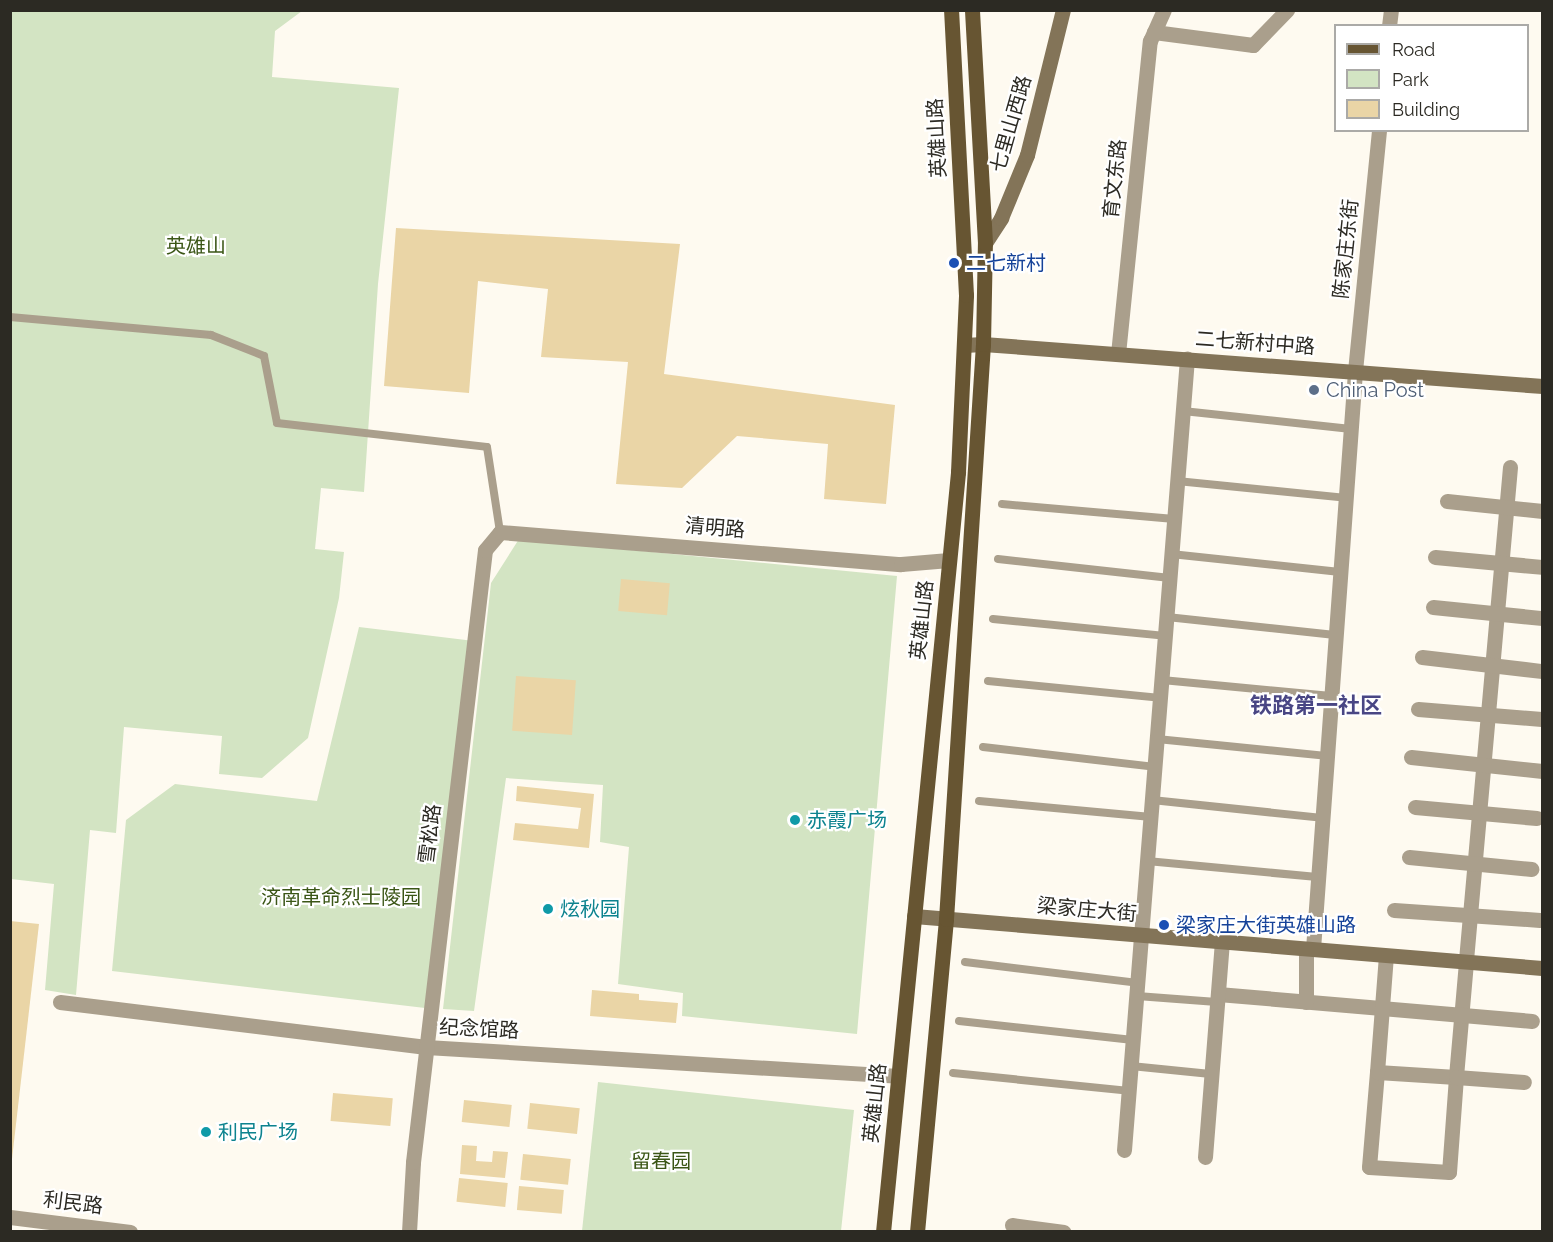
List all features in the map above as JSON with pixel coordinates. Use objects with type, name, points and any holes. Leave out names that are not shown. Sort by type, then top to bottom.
[{"type":"main road","name":"英雄山路","points":[[883,1232],[949,560],[964,345],[966,295],[951,10]]},
{"type":"main road","points":[[917,1232],[946,919],[983,344],[985,243],[972,10]]},
{"type":"street","name":"七里山西路","points":[[985,243],[1001,218],[1027,155],[1063,10]]},
{"type":"street","name":"育文东路","points":[[1118,354],[1154,32],[1164,10]]},
{"type":"street","points":[[1154,32],[1253,45],[1287,10]]},
{"type":"street","name":"陈家庄东街","points":[[1306,1002],[1355,371],[1379,132]]},
{"type":"street","name":"二七新村中路","points":[[964,345],[983,344],[1542,386]]},
{"type":"street","points":[[1124,1150],[1187,359]]},
{"type":"street","points":[[1386,956],[1369,1167],[1449,1172],[1510,467]]},
{"type":"street","points":[[1447,501],[1542,510]]},
{"type":"street","name":"雪松路","points":[[409,1232],[426,1047],[485,550],[500,532]]},
{"type":"street","name":"清明路","points":[[500,532],[901,564],[949,560]]},
{"type":"street","points":[[1435,557],[1542,567]]},
{"type":"street","points":[[1433,607],[1542,618]]},
{"type":"street","points":[[1422,657],[1542,672]]},
{"type":"street","points":[[1418,708],[1542,719]]},
{"type":"street","points":[[1411,757],[1542,771]]},
{"type":"street","points":[[1415,807],[1537,818]]},
{"type":"street","points":[[1409,857],[1532,869]]},
{"type":"street","points":[[1394,910],[1540,920]]},
{"type":"street","name":"梁家庄大街","points":[[914,916],[1542,968]]},
{"type":"street","points":[[1205,1157],[1222,942]]},
{"type":"street","points":[[1217,998],[1306,1002],[1532,1021]]},
{"type":"street","name":"纪念馆路","points":[[60,1002],[426,1047],[898,1076]]},
{"type":"street","points":[[1377,1072],[1524,1082]]},
{"type":"street","name":"利民路","points":[[10,1217],[130,1232]]},
{"type":"street","points":[[1012,1225],[1064,1232]]},
{"type":"lane","points":[[10,317],[211,335],[264,356],[277,423],[487,447],[500,532]]},
{"type":"lane","points":[[1183,411],[1351,429]]},
{"type":"lane","points":[[1177,481],[1346,498]]},
{"type":"lane","points":[[1002,504],[1174,519]]},
{"type":"lane","points":[[1172,554],[1340,572]]},
{"type":"lane","points":[[998,559],[1170,578]]},
{"type":"lane","points":[[1167,617],[1335,635]]},
{"type":"lane","points":[[993,619],[1165,636]]},
{"type":"lane","points":[[1162,680],[1331,696]]},
{"type":"lane","points":[[988,681],[1160,698]]},
{"type":"lane","points":[[1157,740],[1326,756]]},
{"type":"lane","points":[[983,747],[1155,767]]},
{"type":"lane","points":[[1152,800],[1322,818]]},
{"type":"lane","points":[[979,801],[1151,818]]},
{"type":"lane","points":[[1147,861],[1317,877]]},
{"type":"lane","points":[[965,962],[1137,989],[1217,998]]},
{"type":"lane","points":[[959,1021],[1133,1040]]},
{"type":"lane","points":[[1131,1066],[1211,1074]]},
{"type":"lane","points":[[953,1073],[1129,1091]]},
{"type":"green space","name":"英雄山","points":[[11,11],[302,11],[275,31],[272,77],[399,88],[378,284],[364,492],[321,488],[315,549],[344,552],[339,598],[308,738],[262,778],[219,774],[222,736],[124,727],[116,833],[90,830],[76,995],[45,990],[54,884],[11,879]]},
{"type":"green space","points":[[519,539],[897,576],[857,1034],[682,1016],[683,993],[618,984],[629,847],[600,842],[603,785],[506,778],[474,1011],[443,1009],[491,583]]},
{"type":"green space","name":"济南革命烈士陵园","points":[[359,627],[474,641],[425,1008],[112,971],[126,820],[175,784],[317,801]]},
{"type":"green space","name":"留春园","points":[[598,1082],[854,1110],[841,1231],[582,1231]]},
{"type":"building","points":[[396,228],[680,244],[664,374],[895,405],[886,504],[824,499],[828,444],[737,436],[682,488],[616,484],[628,362],[541,357],[548,289],[478,281],[469,393],[384,386]]},
{"type":"building","points":[[621,579],[670,583],[667,615],[618,611]]},
{"type":"building","points":[[516,676],[576,680],[572,735],[512,731]]},
{"type":"building","points":[[517,786],[594,794],[589,848],[513,840],[515,823],[578,829],[581,808],[516,801]]},
{"type":"building","points":[[10,921],[39,924],[12,1159],[10,1159]]},
{"type":"building","points":[[592,990],[639,994],[639,1000],[678,1003],[676,1023],[590,1016]]},
{"type":"building","points":[[333,1093],[393,1098],[390,1126],[331,1121]]},
{"type":"building","points":[[464,1100],[512,1105],[509,1127],[462,1122]]},
{"type":"building","points":[[530,1103],[580,1108],[577,1134],[527,1129]]},
{"type":"building","points":[[462,1145],[477,1146],[476,1161],[492,1162],[493,1151],[508,1152],[505,1178],[460,1174]]},
{"type":"building","points":[[523,1154],[571,1159],[568,1185],[520,1180]]},
{"type":"building","points":[[459,1178],[508,1183],[505,1207],[456,1202]]},
{"type":"building","points":[[519,1186],[564,1190],[562,1214],[517,1210]]},
{"type":"place","name":"二七新村","points":[[954,263]]},
{"type":"place","name":"China Post","points":[[1314,390]]},
{"type":"place","name":"赤霞广场","points":[[795,820]]},
{"type":"place","name":"炫秋园","points":[[548,909]]},
{"type":"place","name":"梁家庄大街英雄山路","points":[[1164,925]]},
{"type":"place","name":"利民广场","points":[[206,1132]]},
{"type":"district","name":"铁路第一社区","points":[[1316,706]]}]
